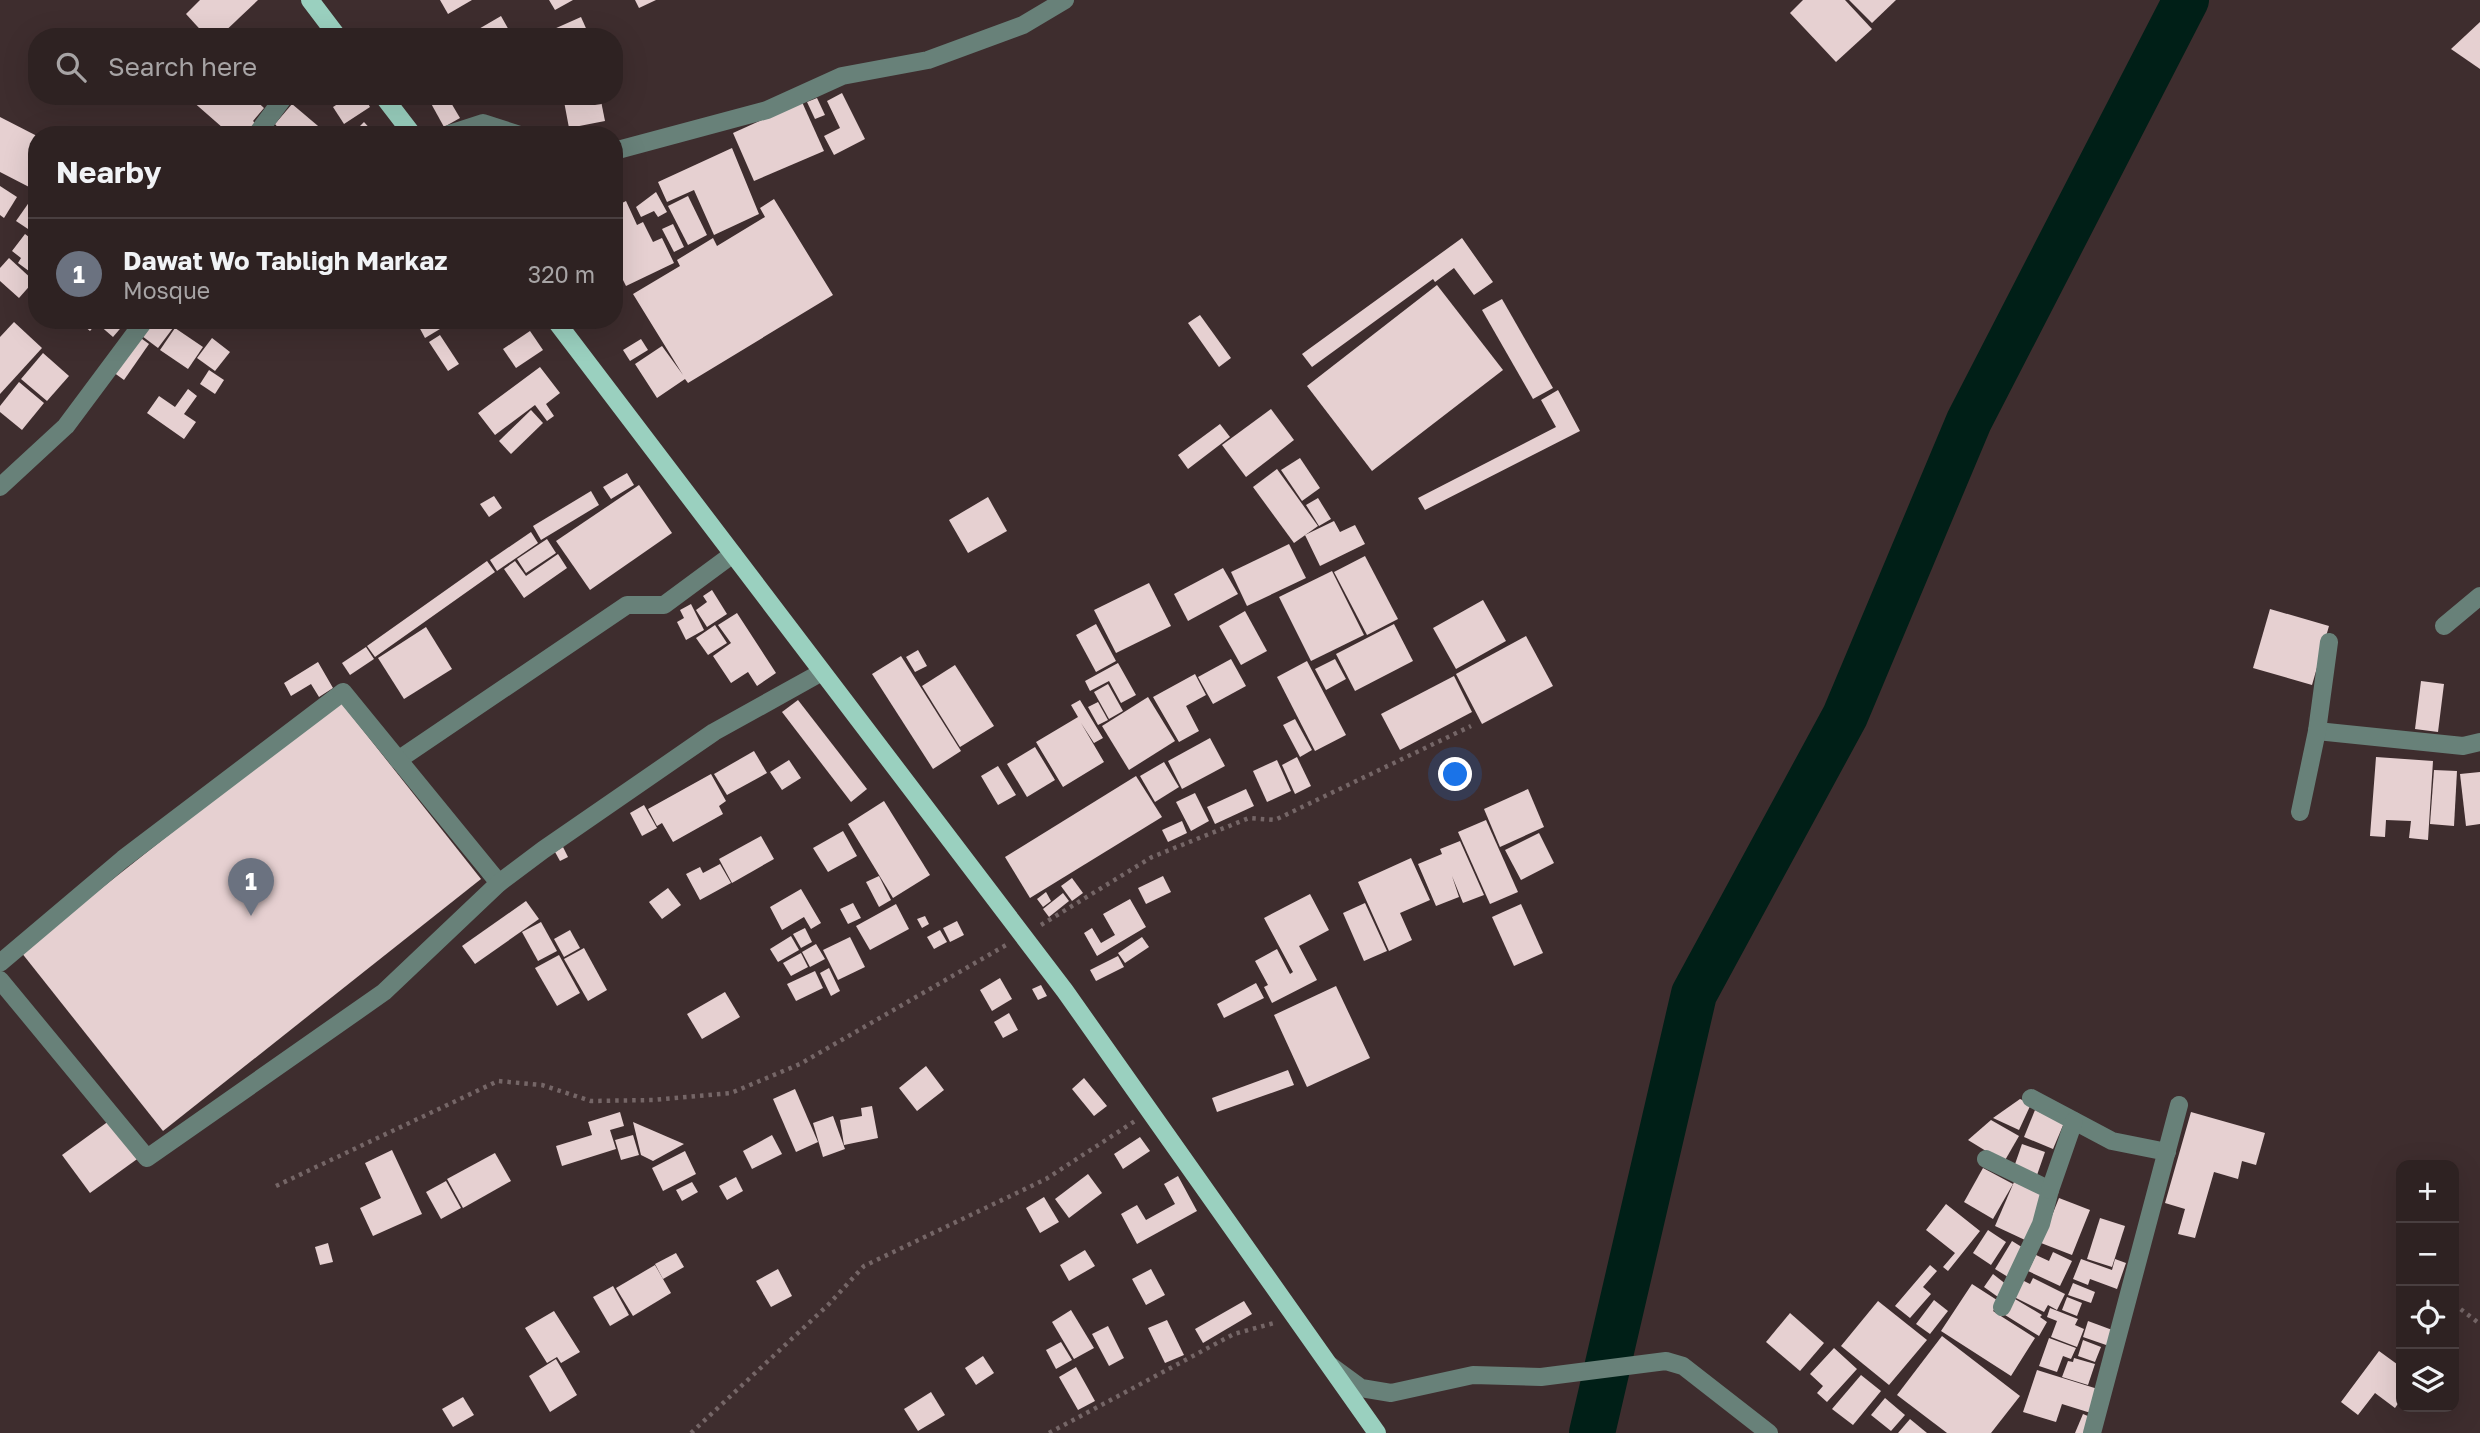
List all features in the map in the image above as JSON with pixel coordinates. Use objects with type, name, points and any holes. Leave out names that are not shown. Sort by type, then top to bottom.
[{"type":"main road","points":[[310,0],[330,28]]},
{"type":"main road","points":[[390,105],[406,126]]},
{"type":"main road","points":[[562,329],[1023,935],[1377,1433]]},
{"type":"street","points":[[623,149],[767,110],[842,76],[928,61],[1023,25],[1065,0]]},
{"type":"street","points":[[263,126],[278,105]]},
{"type":"street","points":[[474,126],[483,123],[492,126]]},
{"type":"street","points":[[0,487],[66,426],[138,329]]},
{"type":"street","points":[[398,760],[627,606],[664,605],[733,554]]},
{"type":"street","points":[[2444,626],[2480,596]]},
{"type":"street","points":[[2300,811],[2317,731],[2329,642]]},
{"type":"street","points":[[0,979],[147,1158],[383,992],[499,883],[714,732],[822,672]]},
{"type":"street","points":[[0,964],[123,859],[343,692],[499,883]]},
{"type":"street","points":[[2317,731],[2463,746],[2480,742]]},
{"type":"street","points":[[2031,1098],[2112,1141],[2167,1152]]},
{"type":"street","points":[[2092,1433],[2179,1105]]},
{"type":"street","points":[[2002,1307],[2041,1224],[2074,1121]]},
{"type":"street","points":[[1986,1159],[2050,1190]]},
{"type":"street","points":[[1330,1366],[1360,1388],[1391,1393],[1473,1375],[1541,1377],[1653,1362],[1683,1366],[1769,1433]]},
{"type":"path","points":[[276,1186],[498,1082],[542,1085],[591,1101],[653,1100],[731,1093],[800,1064],[1152,857],[1250,818],[1275,820],[1471,726]]},
{"type":"path","points":[[691,1433],[828,1305],[864,1266],[1046,1179],[1150,1111]]},
{"type":"path","points":[[2459,1308],[2480,1324]]},
{"type":"path","points":[[1049,1433],[1234,1334],[1295,1317]]},
{"type":"building","points":[[200,0],[258,0],[228,28],[199,28],[186,14]]},
{"type":"building","points":[[440,0],[472,0],[448,14]]},
{"type":"building","points":[[549,0],[573,0],[555,10]]},
{"type":"building","points":[[635,0],[656,0],[639,8]]},
{"type":"building","points":[[1803,0],[1845,0],[1872,29],[1836,62],[1790,13]]},
{"type":"building","points":[[1849,0],[1896,0],[1872,23]]},
{"type":"building","points":[[501,16],[508,28],[480,28]]},
{"type":"building","points":[[581,17],[586,28],[556,28]]},
{"type":"building","points":[[2480,22],[2480,69],[2451,49]]},
{"type":"building","points":[[842,93],[865,139],[834,155],[824,136],[840,128],[827,101]]},
{"type":"building","points":[[817,98],[825,115],[815,119],[807,102]]},
{"type":"building","points":[[802,102],[824,151],[754,181],[733,133]]},
{"type":"building","points":[[197,105],[261,105],[264,108],[253,121],[258,126],[221,126]]},
{"type":"building","points":[[293,105],[318,126],[277,126],[275,124]]},
{"type":"building","points":[[369,105],[370,107],[344,124],[333,107]]},
{"type":"building","points":[[432,105],[452,105],[460,118],[443,126]]},
{"type":"building","points":[[565,105],[602,105],[605,121],[569,126]]},
{"type":"building","points":[[0,117],[28,131],[28,186],[0,172]]},
{"type":"building","points":[[732,148],[759,214],[714,235],[694,190],[667,202],[658,182]]},
{"type":"building","points":[[0,186],[17,197],[4,218],[0,215]]},
{"type":"building","points":[[656,192],[667,212],[658,217],[654,211],[641,217],[636,207]]},
{"type":"building","points":[[688,196],[707,235],[688,245],[668,206]]},
{"type":"building","points":[[774,199],[833,295],[688,383],[685,379],[657,398],[635,364],[662,346],[683,375],[633,294],[680,266],[677,260],[713,238],[717,246],[765,217],[760,208]]},
{"type":"building","points":[[626,201],[637,225],[643,222],[653,242],[662,238],[674,263],[626,286],[623,280],[623,202]]},
{"type":"building","points":[[28,204],[28,229],[16,221]]},
{"type":"building","points":[[673,224],[684,247],[674,252],[662,229]]},
{"type":"building","points":[[25,234],[28,236],[28,270],[18,263],[21,258],[12,251]]},
{"type":"building","points":[[1462,238],[1493,282],[1474,295],[1454,268],[1435,282],[1433,279],[1312,367],[1302,354]]},
{"type":"building","points":[[9,258],[28,275],[28,288],[19,298],[0,281],[0,268]]},
{"type":"building","points":[[1437,285],[1503,370],[1372,471],[1307,386]]},
{"type":"building","points":[[1502,299],[1553,388],[1533,399],[1482,310]]},
{"type":"building","points":[[1200,315],[1231,358],[1219,367],[1188,323]]},
{"type":"building","points":[[14,322],[42,348],[0,394],[0,337]]},
{"type":"building","points":[[104,329],[120,329],[113,337]]},
{"type":"building","points":[[141,329],[172,329],[158,348],[138,333]]},
{"type":"building","points":[[174,329],[203,347],[188,369],[160,350]]},
{"type":"building","points":[[420,329],[440,329],[425,338]]},
{"type":"building","points":[[530,331],[543,350],[516,368],[503,349]]},
{"type":"building","points":[[440,335],[459,364],[448,371],[429,342]]},
{"type":"building","points":[[138,336],[149,344],[124,380],[113,372]]},
{"type":"building","points":[[212,338],[230,352],[215,371],[197,358]]},
{"type":"building","points":[[641,339],[648,350],[630,361],[623,350]]},
{"type":"building","points":[[43,353],[69,376],[47,401],[21,379]]},
{"type":"building","points":[[540,367],[560,393],[546,404],[554,416],[547,421],[535,405],[495,435],[478,413]]},
{"type":"building","points":[[209,370],[224,380],[215,394],[200,384]]},
{"type":"building","points":[[19,382],[44,403],[22,430],[0,412],[0,406]]},
{"type":"building","points":[[188,389],[197,396],[184,414],[196,422],[184,439],[147,413],[159,396],[175,407]]},
{"type":"building","points":[[1558,390],[1580,431],[1425,510],[1418,498],[1556,427],[1541,400]]},
{"type":"building","points":[[1271,409],[1294,440],[1246,477],[1222,445]]},
{"type":"building","points":[[531,410],[543,423],[511,454],[499,441]]},
{"type":"building","points":[[1220,424],[1230,437],[1188,469],[1178,455]]},
{"type":"building","points":[[1300,458],[1320,488],[1302,501],[1281,470]]},
{"type":"building","points":[[1277,469],[1318,526],[1294,543],[1253,487]]},
{"type":"building","points":[[627,473],[634,485],[611,499],[603,487]]},
{"type":"building","points":[[639,485],[672,533],[590,590],[556,541]]},
{"type":"building","points":[[591,491],[599,505],[541,540],[533,526]]},
{"type":"building","points":[[494,496],[502,508],[489,517],[480,504]]},
{"type":"building","points":[[988,497],[1007,531],[968,553],[949,520]]},
{"type":"building","points":[[1318,498],[1331,519],[1319,526],[1306,505]]},
{"type":"building","points":[[1334,521],[1340,532],[1355,525],[1365,544],[1320,566],[1305,535]]},
{"type":"building","points":[[531,532],[538,543],[497,571],[490,560]]},
{"type":"building","points":[[547,539],[556,553],[526,573],[517,559]]},
{"type":"building","points":[[1289,544],[1306,578],[1247,606],[1231,572]]},
{"type":"building","points":[[558,554],[567,568],[524,598],[504,569],[515,561],[526,576]]},
{"type":"building","points":[[1365,556],[1398,619],[1367,635],[1334,572]]},
{"type":"building","points":[[487,561],[495,572],[375,657],[367,646]]},
{"type":"building","points":[[1223,568],[1238,594],[1188,621],[1174,594]]},
{"type":"building","points":[[1332,571],[1364,635],[1311,661],[1279,597]]},
{"type":"building","points":[[1149,583],[1171,626],[1116,653],[1094,610]]},
{"type":"building","points":[[712,590],[727,614],[707,627],[696,610],[707,602],[703,596]]},
{"type":"building","points":[[1483,600],[1506,641],[1456,669],[1433,628]]},
{"type":"building","points":[[691,604],[704,630],[686,640],[677,622],[684,618],[680,610]]},
{"type":"building","points":[[2270,609],[2329,626],[2312,685],[2253,668]]},
{"type":"building","points":[[1245,611],[1267,651],[1241,665],[1219,626]]},
{"type":"building","points":[[737,613],[776,673],[757,686],[748,672],[731,683],[713,656],[731,643],[718,625]]},
{"type":"building","points":[[1096,624],[1116,661],[1096,672],[1076,635]]},
{"type":"building","points":[[1394,624],[1413,661],[1355,691],[1336,654]]},
{"type":"building","points":[[715,625],[727,643],[708,655],[696,638]]},
{"type":"building","points":[[426,627],[452,669],[404,699],[378,658]]},
{"type":"building","points":[[1526,636],[1553,686],[1482,724],[1456,674]]},
{"type":"building","points":[[366,647],[374,659],[350,675],[342,663]]},
{"type":"building","points":[[918,650],[927,666],[915,672],[906,657]]},
{"type":"building","points":[[901,656],[961,751],[933,769],[872,674]]},
{"type":"building","points":[[1231,659],[1246,686],[1213,704],[1198,677]]},
{"type":"building","points":[[1335,659],[1346,679],[1326,690],[1315,669]]},
{"type":"building","points":[[1307,661],[1346,735],[1315,751],[1277,677]]},
{"type":"building","points":[[318,662],[333,688],[319,697],[311,684],[291,696],[284,683]]},
{"type":"building","points":[[1118,663],[1136,695],[1121,703],[1109,681],[1090,691],[1085,681]]},
{"type":"building","points":[[955,665],[994,726],[960,747],[922,686]]},
{"type":"building","points":[[1195,674],[1206,695],[1186,706],[1199,731],[1179,742],[1153,697]]},
{"type":"building","points":[[1454,676],[1472,712],[1400,750],[1381,714]]},
{"type":"building","points":[[2421,681],[2444,684],[2438,732],[2415,729]]},
{"type":"building","points":[[1108,684],[1123,711],[1109,719],[1094,692]]},
{"type":"building","points":[[1148,697],[1175,741],[1129,770],[1102,726]]},
{"type":"building","points":[[339,700],[481,879],[163,1131],[21,952]]},
{"type":"building","points":[[798,700],[867,789],[851,802],[782,712]]},
{"type":"building","points":[[1080,700],[1103,738],[1094,743],[1081,723],[1104,762],[1063,787],[1036,742],[1078,717],[1071,705]]},
{"type":"building","points":[[1098,702],[1108,720],[1098,725],[1088,707]]},
{"type":"building","points":[[1295,719],[1312,750],[1300,757],[1283,725]]},
{"type":"building","points":[[1210,738],[1225,766],[1182,789],[1168,761]]},
{"type":"building","points":[[1035,747],[1055,780],[1027,797],[1007,764]]},
{"type":"building","points":[[754,751],[767,773],[727,795],[714,774]]},
{"type":"building","points":[[1297,757],[1311,786],[1295,794],[1282,765]]},
{"type":"building","points":[[2376,757],[2433,761],[2428,840],[2409,838],[2411,821],[2386,820],[2385,837],[2370,836]]},
{"type":"building","points":[[789,760],[801,778],[782,790],[770,772]]},
{"type":"building","points":[[1277,760],[1291,791],[1267,802],[1253,771]]},
{"type":"building","points":[[1164,762],[1179,787],[1155,802],[1140,776]]},
{"type":"building","points":[[998,766],[1016,795],[998,805],[981,776]]},
{"type":"building","points":[[2434,770],[2457,771],[2454,826],[2430,824]]},
{"type":"building","points":[[2480,772],[2480,824],[2466,826],[2460,774]]},
{"type":"building","points":[[711,774],[726,801],[719,806],[723,814],[673,842],[662,823],[657,826],[648,809]]},
{"type":"building","points":[[1136,776],[1162,817],[1030,898],[1005,857]]},
{"type":"building","points":[[1246,789],[1254,806],[1215,824],[1207,807]]},
{"type":"building","points":[[1528,789],[1544,827],[1500,847],[1484,809]]},
{"type":"building","points":[[1195,793],[1209,821],[1191,831],[1176,802]]},
{"type":"building","points":[[884,801],[930,875],[893,898],[848,824]]},
{"type":"building","points":[[644,805],[657,828],[642,836],[630,813]]},
{"type":"building","points":[[1486,820],[1518,892],[1490,904],[1458,832]]},
{"type":"building","points":[[1182,821],[1187,833],[1168,842],[1162,830]]},
{"type":"building","points":[[843,831],[857,856],[828,872],[813,848]]},
{"type":"building","points":[[1539,833],[1554,863],[1521,880],[1505,850]]},
{"type":"building","points":[[761,836],[774,859],[732,883],[719,859]]},
{"type":"building","points":[[1460,841],[1484,895],[1463,903],[1452,876],[1459,897],[1436,906],[1418,864],[1442,854],[1440,849]]},
{"type":"building","points":[[563,847],[568,857],[560,861],[555,852]]},
{"type":"building","points":[[1411,858],[1430,900],[1400,913],[1412,940],[1389,951],[1358,882]]},
{"type":"building","points":[[720,864],[731,883],[700,900],[686,874],[700,867],[703,873]]},
{"type":"building","points":[[879,876],[891,900],[879,907],[866,882]]},
{"type":"building","points":[[1163,876],[1171,892],[1146,904],[1138,888]]},
{"type":"building","points":[[1072,878],[1083,893],[1072,901],[1061,886]]},
{"type":"building","points":[[668,888],[681,905],[662,919],[649,902]]},
{"type":"building","points":[[801,889],[821,923],[811,929],[804,917],[782,930],[770,907]]},
{"type":"building","points":[[1046,892],[1051,901],[1043,907],[1037,899]]},
{"type":"building","points":[[1063,893],[1069,901],[1049,917],[1043,909]]},
{"type":"building","points":[[1310,894],[1329,930],[1299,946],[1317,980],[1272,1003],[1264,987],[1268,985],[1255,961],[1277,949],[1290,974],[1293,972],[1264,918]]},
{"type":"building","points":[[1130,899],[1146,927],[1097,956],[1084,933],[1092,928],[1101,943],[1115,935],[1103,914]]},
{"type":"building","points":[[526,901],[539,919],[475,964],[462,946]]},
{"type":"building","points":[[853,903],[861,918],[848,924],[840,909]]},
{"type":"building","points":[[1365,903],[1387,951],[1364,961],[1343,913]]},
{"type":"building","points":[[896,904],[909,929],[870,950],[856,926]]},
{"type":"building","points":[[1521,904],[1543,953],[1514,966],[1492,917]]},
{"type":"building","points":[[925,916],[929,924],[922,928],[917,919]]},
{"type":"building","points":[[957,921],[964,935],[950,942],[943,928]]},
{"type":"building","points":[[541,922],[557,951],[538,961],[522,932]]},
{"type":"building","points":[[805,928],[812,942],[801,948],[793,934]]},
{"type":"building","points":[[570,930],[580,948],[564,957],[554,939]]},
{"type":"building","points":[[940,930],[947,942],[934,949],[927,937]]},
{"type":"building","points":[[791,936],[799,950],[778,962],[770,949]]},
{"type":"building","points":[[850,937],[865,967],[838,980],[823,950]]},
{"type":"building","points":[[1142,937],[1149,947],[1125,963],[1118,953]]},
{"type":"building","points":[[816,944],[825,959],[810,967],[802,952]]},
{"type":"building","points":[[584,948],[607,990],[588,1001],[564,959]]},
{"type":"building","points":[[801,953],[808,967],[791,976],[783,963]]},
{"type":"building","points":[[559,955],[580,993],[557,1006],[535,968]]},
{"type":"building","points":[[1118,956],[1124,967],[1096,981],[1090,970]]},
{"type":"building","points":[[829,968],[840,991],[831,996],[820,973]]},
{"type":"building","points":[[815,971],[823,988],[796,1001],[787,984]]},
{"type":"building","points":[[1000,978],[1012,999],[992,1011],[980,990]]},
{"type":"building","points":[[1256,983],[1264,998],[1224,1018],[1217,1004]]},
{"type":"building","points":[[1041,985],[1047,996],[1038,1000],[1032,989]]},
{"type":"building","points":[[1336,986],[1370,1058],[1307,1087],[1274,1015]]},
{"type":"building","points":[[725,992],[740,1017],[702,1039],[687,1014]]},
{"type":"building","points":[[1009,1013],[1018,1030],[1003,1038],[994,1022]]},
{"type":"building","points":[[926,1066],[944,1090],[917,1111],[899,1088]]},
{"type":"building","points":[[1288,1070],[1294,1085],[1217,1112],[1212,1098]]},
{"type":"building","points":[[1084,1078],[1107,1106],[1094,1116],[1072,1089]]},
{"type":"building","points":[[795,1089],[818,1142],[796,1152],[773,1099]]},
{"type":"building","points":[[2020,1099],[2031,1104],[2019,1130],[1993,1118]]},
{"type":"building","points":[[872,1106],[878,1138],[844,1145],[840,1120],[862,1116],[861,1108]]},
{"type":"building","points":[[2035,1110],[2064,1123],[2053,1149],[2024,1137]]},
{"type":"building","points":[[620,1112],[624,1126],[610,1130],[616,1149],[562,1166],[556,1146],[592,1135],[588,1122]]},
{"type":"building","points":[[2191,1112],[2265,1133],[2256,1165],[2242,1161],[2238,1179],[2214,1172],[2195,1238],[2178,1234],[2185,1209],[2165,1203]]},
{"type":"building","points":[[833,1116],[845,1149],[823,1157],[813,1123]]},
{"type":"building","points":[[113,1118],[140,1157],[90,1193],[62,1155]]},
{"type":"building","points":[[1991,1120],[2019,1136],[2004,1162],[1968,1140]]},
{"type":"building","points":[[633,1122],[684,1144],[653,1161],[641,1155]]},
{"type":"building","points":[[633,1135],[639,1155],[621,1160],[615,1140]]},
{"type":"building","points":[[772,1135],[782,1154],[752,1169],[743,1151]]},
{"type":"building","points":[[1140,1137],[1150,1151],[1123,1169],[1114,1154]]},
{"type":"building","points":[[2022,1144],[2045,1152],[2036,1178],[2013,1170]]},
{"type":"building","points":[[392,1150],[422,1214],[373,1236],[360,1208],[381,1198],[365,1163]]},
{"type":"building","points":[[685,1151],[696,1174],[663,1191],[652,1168]]},
{"type":"building","points":[[495,1153],[511,1181],[463,1208],[447,1179]]},
{"type":"building","points":[[1983,1168],[2013,1184],[1993,1219],[1964,1202]]},
{"type":"building","points":[[1088,1174],[1102,1193],[1069,1218],[1055,1199]]},
{"type":"building","points":[[1178,1176],[1197,1211],[1137,1244],[1121,1214],[1137,1205],[1146,1220],[1175,1204],[1164,1184]]},
{"type":"building","points":[[736,1177],[743,1191],[727,1200],[719,1186]]},
{"type":"building","points":[[446,1181],[461,1208],[441,1219],[426,1192]]},
{"type":"building","points":[[692,1182],[698,1192],[682,1201],[676,1190]]},
{"type":"building","points":[[2014,1182],[2045,1196],[2025,1240],[1995,1226]]},
{"type":"building","points":[[1044,1197],[1059,1222],[1040,1233],[1026,1208]]},
{"type":"building","points":[[2059,1198],[2090,1210],[2072,1255],[2041,1243]]},
{"type":"building","points":[[1946,1204],[1980,1231],[1948,1271],[1943,1267],[1955,1253],[1926,1230]]},
{"type":"building","points":[[2100,1218],[2125,1226],[2112,1267],[2087,1259]]},
{"type":"building","points":[[1988,1230],[2006,1242],[1991,1265],[1973,1253]]},
{"type":"building","points":[[2012,1241],[2025,1249],[2008,1277],[1995,1269]]},
{"type":"building","points":[[328,1243],[333,1262],[320,1265],[315,1247]]},
{"type":"building","points":[[1085,1250],[1095,1266],[1069,1281],[1060,1265]]},
{"type":"building","points":[[2053,1252],[2072,1261],[2060,1286],[2028,1271],[2036,1255],[2049,1261]]},
{"type":"building","points":[[676,1253],[684,1267],[663,1279],[655,1264]]},
{"type":"building","points":[[2081,1259],[2112,1270],[2115,1259],[2126,1263],[2117,1289],[2090,1279],[2088,1285],[2073,1279]]},
{"type":"building","points":[[655,1265],[671,1293],[633,1316],[616,1288]]},
{"type":"building","points":[[1930,1265],[1937,1271],[1923,1287],[1931,1294],[1910,1318],[1895,1306]]},
{"type":"building","points":[[778,1269],[792,1296],[771,1307],[756,1281]]},
{"type":"building","points":[[1151,1269],[1165,1295],[1146,1305],[1132,1279]]},
{"type":"building","points":[[1993,1274],[2007,1285],[1998,1297],[1984,1287]]},
{"type":"building","points":[[2033,1278],[2065,1294],[2057,1310],[2048,1305],[2044,1312],[2014,1297],[2022,1280],[2030,1284]]},
{"type":"building","points":[[2073,1283],[2095,1292],[2091,1303],[2068,1295]]},
{"type":"building","points":[[1972,1284],[2000,1302],[1993,1311],[2035,1338],[2011,1376],[1941,1331]]},
{"type":"building","points":[[613,1286],[629,1315],[610,1326],[593,1297]]},
{"type":"building","points":[[2067,1297],[2082,1303],[2077,1316],[2062,1310]]},
{"type":"building","points":[[2015,1299],[2042,1315],[2040,1317],[2047,1322],[2039,1336],[2005,1315]]},
{"type":"building","points":[[1934,1300],[1948,1311],[1930,1334],[1916,1324]]},
{"type":"building","points":[[1244,1301],[1252,1314],[1203,1343],[1195,1329]]},
{"type":"building","points":[[1878,1301],[1927,1340],[1889,1385],[1841,1346]]},
{"type":"building","points":[[2050,1308],[2078,1319],[2075,1325],[2084,1329],[2077,1347],[2051,1337],[2057,1321],[2047,1317]]},
{"type":"building","points":[[1071,1310],[1094,1348],[1074,1359],[1052,1322]]},
{"type":"building","points":[[554,1311],[580,1352],[561,1363],[557,1357],[547,1363],[525,1328]]},
{"type":"building","points":[[1790,1313],[1824,1343],[1800,1371],[1766,1342]]},
{"type":"building","points":[[1167,1320],[1184,1355],[1165,1363],[1148,1328]]},
{"type":"building","points":[[2088,1321],[2115,1331],[2109,1346],[2083,1337]]},
{"type":"building","points":[[1108,1326],[1124,1358],[1109,1366],[1092,1334]]},
{"type":"building","points":[[1942,1336],[2020,1396],[1991,1433],[1947,1433],[1897,1395]]},
{"type":"building","points":[[2049,1338],[2076,1348],[2071,1359],[2063,1356],[2057,1372],[2039,1366]]},
{"type":"building","points":[[2083,1340],[2101,1347],[2095,1362],[2078,1356]]},
{"type":"building","points":[[1061,1342],[1072,1360],[1056,1369],[1046,1350]]},
{"type":"building","points":[[1834,1348],[1857,1369],[1827,1402],[1817,1393],[1823,1386],[1810,1374]]},
{"type":"building","points":[[2379,1351],[2396,1363],[2395,1408],[2375,1393],[2358,1415],[2341,1402]]},
{"type":"building","points":[[983,1356],[994,1373],[976,1385],[965,1368]]},
{"type":"building","points":[[2074,1358],[2095,1364],[2088,1385],[2062,1377],[2068,1361],[2073,1362]]},
{"type":"building","points":[[556,1359],[577,1395],[550,1412],[529,1376]]},
{"type":"building","points":[[1076,1367],[1095,1401],[1078,1410],[1059,1377]]},
{"type":"building","points":[[2037,1370],[2101,1390],[2094,1414],[2062,1404],[2056,1422],[2023,1412]]},
{"type":"building","points":[[1861,1375],[1881,1391],[1853,1425],[1832,1409]]},
{"type":"building","points":[[931,1392],[945,1415],[918,1431],[904,1409]]},
{"type":"building","points":[[463,1397],[474,1415],[453,1427],[442,1409]]},
{"type":"building","points":[[1885,1398],[1905,1415],[1891,1431],[1871,1415]]},
{"type":"building","points":[[2083,1414],[2095,1419],[2090,1433],[2075,1433]]},
{"type":"building","points":[[1910,1419],[1927,1433],[1898,1433]]},
{"type":"waterway","points":[[1592,1433],[1694,994],[1845,716],[1969,421],[2186,0]]},
{"type":"place","name":"Dawat Wo Tabligh Markaz","points":[[251,916]]}]
